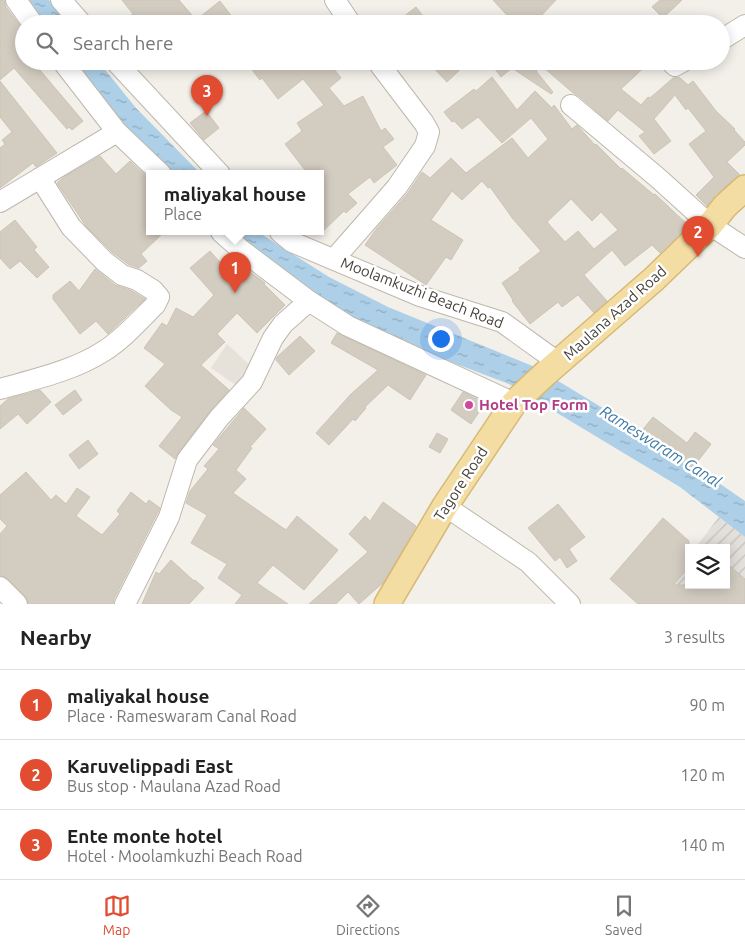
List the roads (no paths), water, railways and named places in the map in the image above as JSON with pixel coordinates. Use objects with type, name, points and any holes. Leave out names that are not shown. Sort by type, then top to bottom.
[{"type":"main road","name":"Maulana Azad Road","points":[[552,368],[654,279],[745,188]]},
{"type":"main road","name":"Tagore Road","points":[[387,604],[445,506],[516,402],[552,368]]},
{"type":"street","points":[[16,0],[27,15]]},
{"type":"street","points":[[62,0],[74,15]]},
{"type":"street","points":[[335,0],[345,15]]},
{"type":"street","points":[[730,34],[745,24]]},
{"type":"street","points":[[69,70],[117,132],[157,170]]},
{"type":"street","points":[[123,70],[216,170]]},
{"type":"street","points":[[334,259],[397,187],[425,146],[428,132],[424,123],[385,70]]},
{"type":"street","points":[[571,105],[658,178],[710,225],[745,248]]},
{"type":"street","points":[[0,202],[117,132]]},
{"type":"street","points":[[0,389],[42,378],[103,352],[120,340],[150,311],[156,305],[159,297],[153,290],[137,280],[122,275],[104,261],[71,227],[40,178]]},
{"type":"street","points":[[224,235],[309,301],[348,326],[516,402]]},
{"type":"street","name":"Moolamkuzhi Beach Road","points":[[284,235],[292,242],[420,296],[502,322],[552,368]]},
{"type":"street","points":[[125,604],[169,516],[187,460],[219,418],[252,382],[273,338],[283,324],[309,301]]},
{"type":"street","points":[[445,506],[528,562],[570,604]]},
{"type":"street","points":[[0,587],[17,604]]},
{"type":"water","points":[[22,0],[49,0],[61,15],[33,15]]},
{"type":"water","points":[[76,70],[105,70],[136,108],[197,170],[166,170],[118,125]]},
{"type":"water","name":"Rameswaram Canal","points":[[233,235],[263,235],[329,277],[388,307],[535,367],[659,442],[745,501],[745,537],[680,487],[509,384],[351,324]]},
{"type":"place","name":"Ente monte hotel","points":[[207,116]]},
{"type":"place","name":"Karuvelippadi East","points":[[698,257]]},
{"type":"place","name":"maliyakal house","points":[[235,293]]},
{"type":"place","name":"Hotel Top Form","points":[[469,405]]}]
